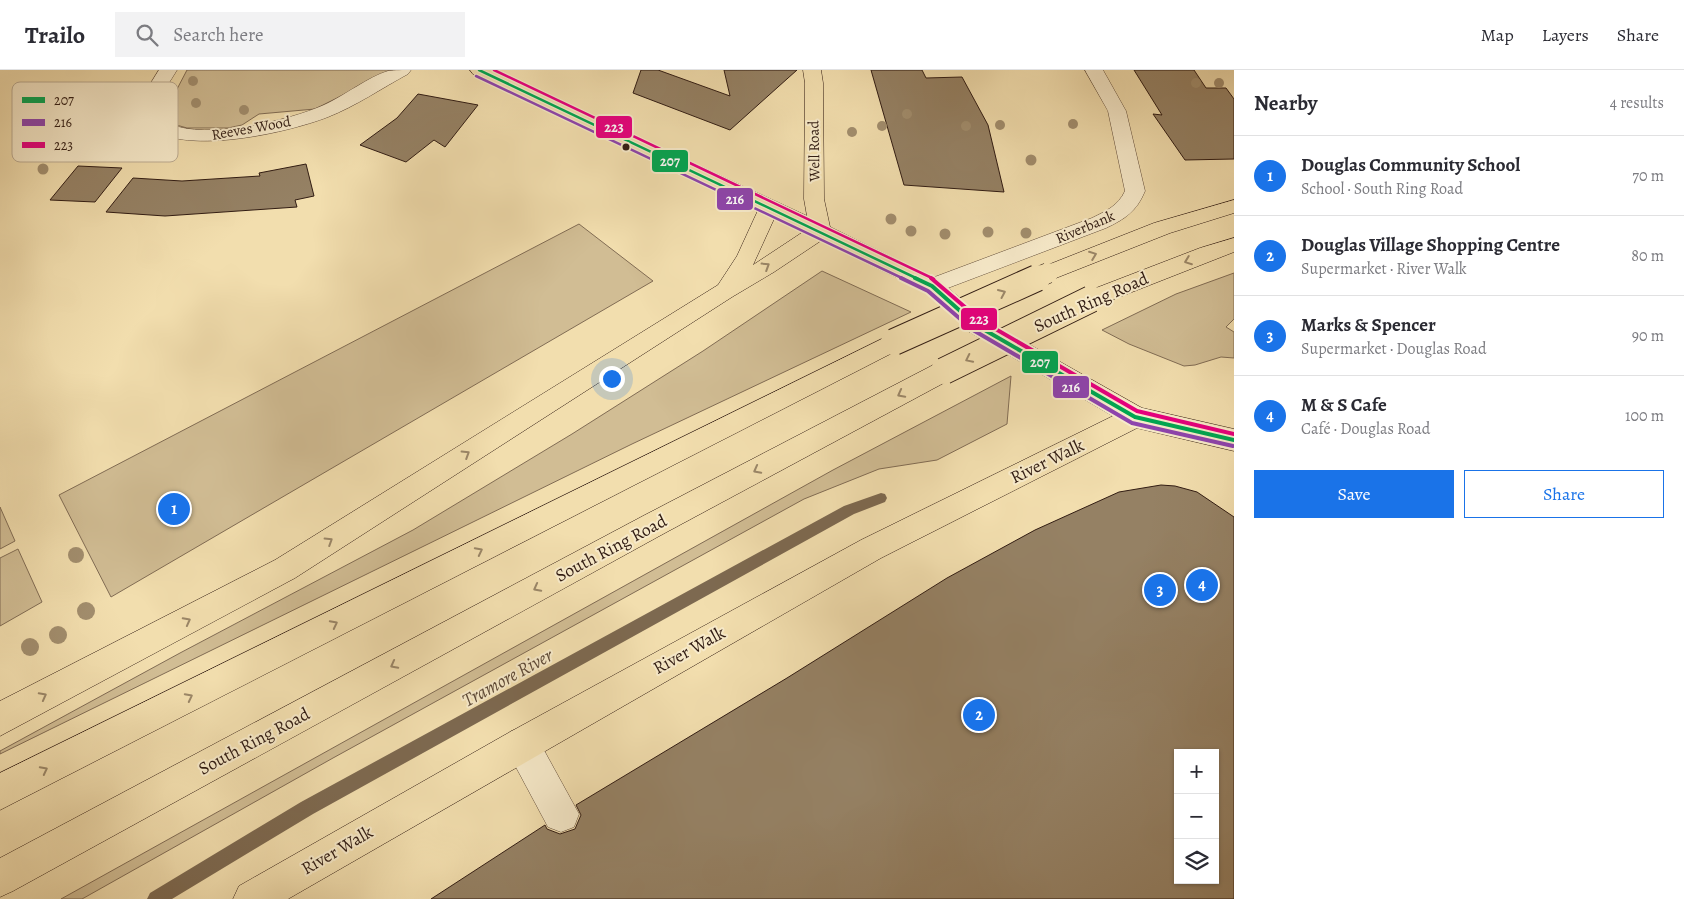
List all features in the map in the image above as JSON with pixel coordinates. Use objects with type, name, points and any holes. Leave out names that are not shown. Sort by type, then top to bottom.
[{"type":"main road","points":[[479,70],[932,286],[976,325],[1135,417],[1234,440]]},
{"type":"main road","name":"Well Road","points":[[812,70],[814,82],[814,198],[820,231]]},
{"type":"main road","points":[[0,792],[894,342],[1048,273],[1162,228],[1234,206]]},
{"type":"main road","points":[[724,291],[747,257],[769,208]]},
{"type":"main road","points":[[0,719],[285,569],[820,231]]},
{"type":"main road","name":"South Ring Road","points":[[0,878],[635,535],[944,371],[1091,299],[1208,253],[1234,245]]},
{"type":"main road","name":"River Walk","points":[[252,899],[522,744],[871,548],[1135,417]]},
{"type":"street","name":"Reeves Wood","points":[[160,82],[168,70]]},
{"type":"street","name":"Reeves Wood","points":[[178,132],[211,136],[276,126],[321,113],[402,70]]},
{"type":"street","name":"Riverbank","points":[[932,286],[1099,223],[1119,213],[1131,203],[1135,191],[1117,111],[1094,70]]},
{"type":"street","points":[[522,744],[561,814]]},
{"type":"shaded area","points":[[187,70],[393,70],[315,109],[259,114],[242,125],[228,128],[187,128],[178,125],[178,87]]},
{"type":"shaded area","points":[[579,224],[653,281],[111,597],[59,495]]},
{"type":"shaded area","points":[[822,271],[911,312],[632,444],[0,754],[0,751],[180,653],[413,530],[572,434],[703,351]]},
{"type":"shaded area","points":[[1234,273],[1234,319],[1226,327],[1234,332],[1234,358],[1221,357],[1195,365],[1184,366],[1129,344],[1102,330],[1176,294]]},
{"type":"shaded area","points":[[1011,376],[1007,424],[937,460],[879,469],[804,499],[333,758],[82,899],[61,899],[833,470]]},
{"type":"shaded area","points":[[0,507],[15,541],[0,549]]},
{"type":"shaded area","points":[[18,549],[42,602],[0,626],[0,558]]},
{"type":"building","points":[[641,70],[658,70],[730,96],[724,70],[797,70],[730,130],[633,93]]},
{"type":"building","points":[[871,70],[922,70],[926,78],[962,77],[988,125],[1004,192],[904,185]]},
{"type":"building","points":[[1134,70],[1194,70],[1206,88],[1226,88],[1234,99],[1234,159],[1185,160],[1153,114],[1162,115]]},
{"type":"building","points":[[418,94],[478,105],[445,147],[434,140],[406,162],[360,145],[397,118]]},
{"type":"building","points":[[306,164],[314,196],[295,200],[297,207],[165,216],[106,212],[133,178],[182,181],[260,176],[259,173]]},
{"type":"building","points":[[78,166],[122,168],[95,202],[50,200]]},
{"type":"building","points":[[1161,485],[1175,486],[1197,492],[1234,517],[1234,899],[431,899],[545,825],[547,829],[560,834],[575,829],[581,815],[576,805],[787,678],[947,578],[1035,530],[1119,492]]},
{"type":"waterway","name":"Tramore River","points":[[156,899],[307,808],[849,510],[881,498]]},
{"type":"transit line","name":"207","points":[[479,70],[932,286],[976,325],[1135,417],[1234,440]]},
{"type":"transit line","name":"223","points":[[494,70],[935,280],[980,320],[1137,411],[1234,434]]},
{"type":"transit line","name":"216","points":[[476,76],[928,291],[973,330],[1132,423],[1233,446]]},
{"type":"place","name":"Douglas Community School","points":[[174,509]]},
{"type":"place","name":"M & S Cafe","points":[[1202,585]]},
{"type":"place","name":"Marks & Spencer","points":[[1160,590]]},
{"type":"place","name":"Douglas Village Shopping Centre","points":[[979,715]]}]
